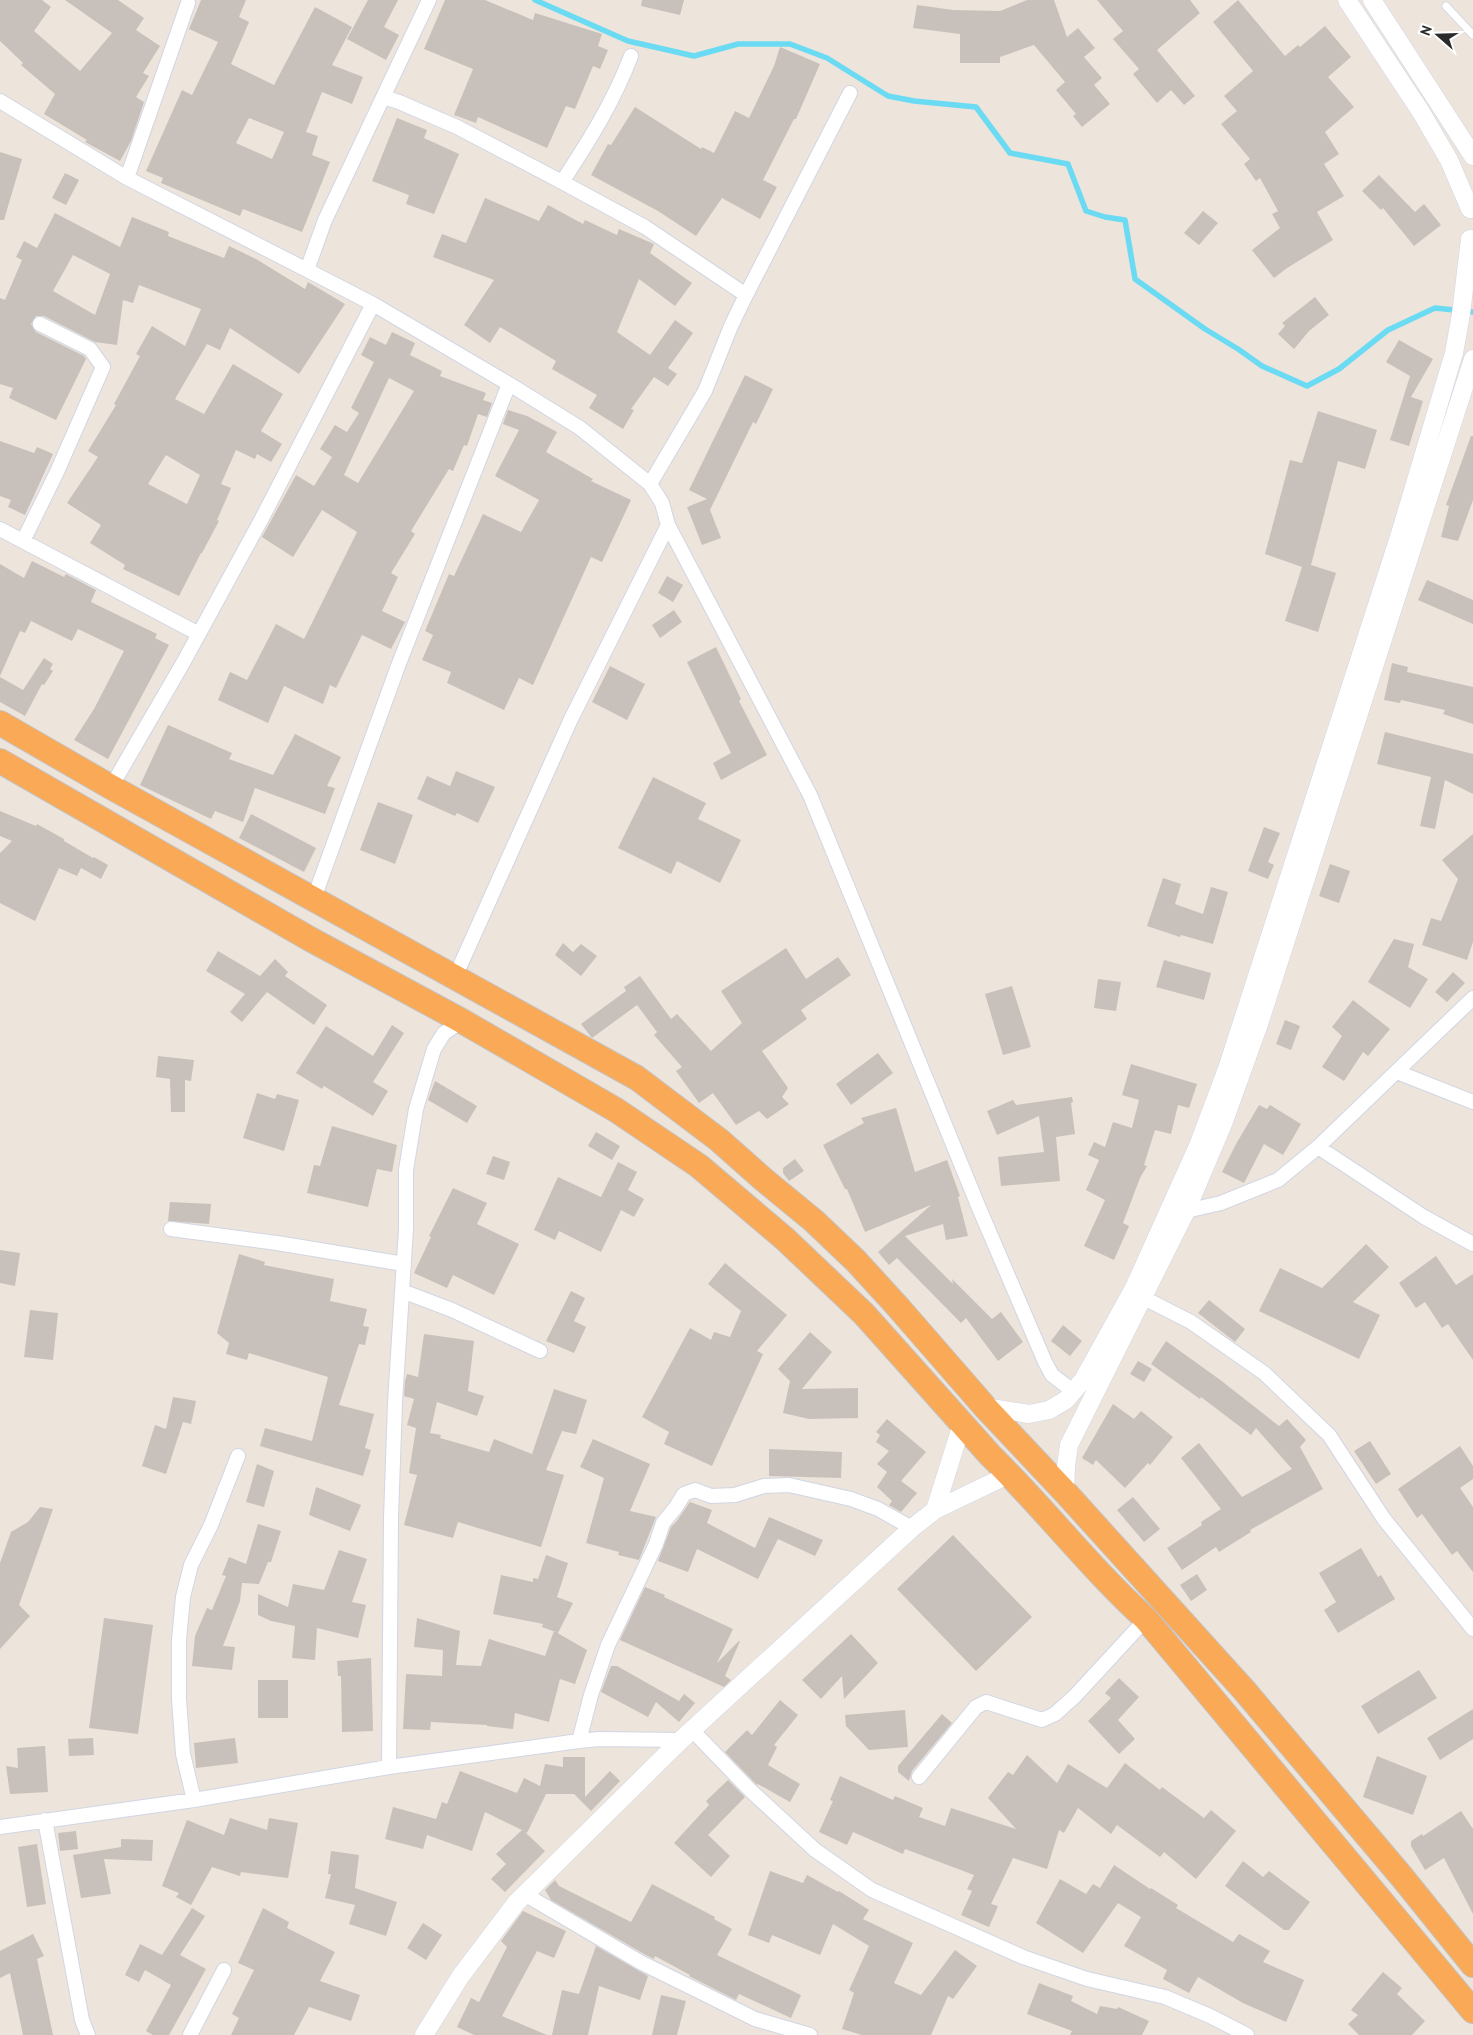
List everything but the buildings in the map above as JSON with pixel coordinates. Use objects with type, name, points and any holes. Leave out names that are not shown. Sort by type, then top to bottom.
[{"type":"highway","points":[[0,723],[111,787],[637,1078],[719,1140],[814,1221],[856,1261],[985,1408],[1065,1492],[1244,1690],[1402,1877],[1473,1965]]},
{"type":"highway","points":[[0,761],[310,939],[462,1021],[616,1110],[699,1166],[785,1239],[864,1314],[1120,1596],[1146,1619],[1473,2011]]},
{"type":"highway","points":[[60,796],[76,767]]},
{"type":"street","points":[[307,270],[325,220],[428,0]]},
{"type":"street","points":[[985,1408],[1029,1414],[1049,1410],[1066,1400],[1083,1380],[1134,1288],[1198,1146],[1226,1069],[1400,534],[1454,354],[1472,244],[1466,229],[1466,219],[1471,207],[1449,160],[1421,112],[1347,0]]},
{"type":"street","points":[[1372,0],[1473,156]]},
{"type":"street","points":[[127,178],[188,3]]},
{"type":"street","points":[[562,182],[594,133],[621,84],[631,56]]},
{"type":"street","points":[[650,484],[705,391],[731,326],[746,295],[850,93]]},
{"type":"street","points":[[383,97],[457,127],[562,182],[645,228],[746,295]]},
{"type":"street","points":[[0,101],[127,178],[373,304],[509,384],[580,428],[650,484],[662,503],[668,525],[810,795],[975,1199],[1045,1362],[1052,1376],[1073,1391]]},
{"type":"street","points":[[111,787],[199,634],[261,520],[373,304]]},
{"type":"street","points":[[23,541],[56,474],[103,367],[90,349],[40,324]]},
{"type":"street","points":[[1065,1492],[1069,1445],[1186,1211],[1223,1124],[1259,1024],[1473,359]]},
{"type":"street","points":[[314,898],[398,666],[509,384]]},
{"type":"street","points":[[455,977],[571,719],[668,525]]},
{"type":"street","points":[[0,529],[199,634]]},
{"type":"street","points":[[1186,1211],[1221,1204],[1278,1180],[1318,1147],[1473,998]]},
{"type":"street","points":[[389,1767],[391,1518],[395,1402],[404,1264],[406,1170],[416,1109],[434,1050],[444,1033],[462,1021]]},
{"type":"street","points":[[1397,1072],[1473,1102]]},
{"type":"street","points":[[1318,1147],[1424,1217],[1473,1244]]},
{"type":"street","points":[[171,1229],[277,1243],[404,1264]]},
{"type":"street","points":[[402,1291],[452,1310],[540,1351]]},
{"type":"street","points":[[1144,1298],[1191,1322],[1264,1373],[1329,1435],[1384,1518],[1473,1629]]},
{"type":"street","points":[[935,1510],[962,1424]]},
{"type":"street","points":[[194,1800],[183,1754],[179,1699],[179,1640],[183,1597],[191,1565],[211,1525],[238,1456]]},
{"type":"street","points":[[424,2035],[460,1977],[516,1903],[687,1735],[912,1528],[935,1510],[1010,1474]]},
{"type":"street","points":[[579,1741],[608,1645],[656,1544],[663,1523],[684,1494],[695,1490],[711,1496],[735,1495],[764,1486],[789,1485],[851,1499],[878,1509],[912,1528]]},
{"type":"street","points":[[919,1777],[976,1707],[986,1702],[1042,1720],[1056,1714],[1146,1619]]},
{"type":"street","points":[[0,1827],[194,1800],[389,1767],[579,1741],[687,1735],[815,1850],[872,1890],[1023,1957],[1087,1978],[1165,1997],[1210,2016],[1247,2035]]},
{"type":"street","points":[[45,1820],[82,2020],[88,2035]]},
{"type":"street","points":[[526,1894],[640,1962],[754,2019],[810,2035]]},
{"type":"street","points":[[190,2035],[224,1970]]},
{"type":"lane","points":[[1446,6],[1473,35]]},
{"type":"waterway","points":[[535,0],[628,41],[694,56],[738,44],[790,44],[827,58],[888,96],[914,101],[976,107],[1010,153],[1068,164],[1086,211],[1105,217],[1125,220],[1135,279],[1205,329],[1262,366],[1307,386],[1339,369],[1388,330],[1435,308],[1473,312]]}]
